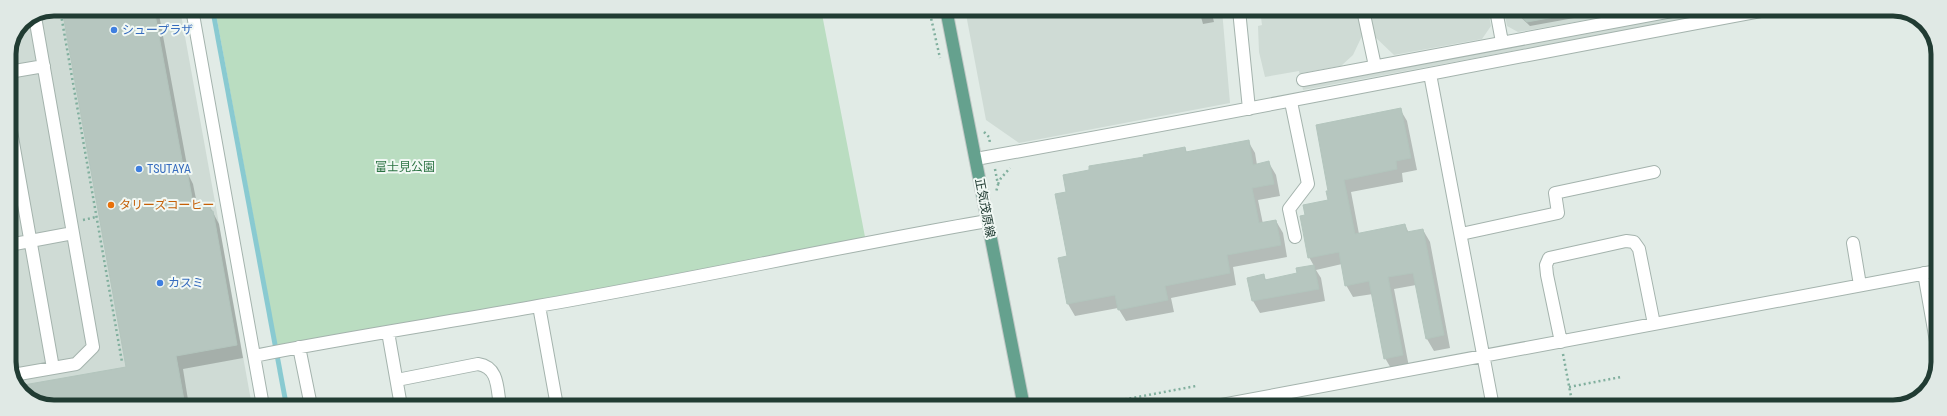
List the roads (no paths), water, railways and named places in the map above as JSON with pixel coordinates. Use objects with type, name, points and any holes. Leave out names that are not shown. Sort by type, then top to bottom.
[{"type":"main road","name":"正気茂原線","points":[[947,16],[1023,400]]},
{"type":"street","points":[[193,16],[262,400]]},
{"type":"street","points":[[1240,16],[1249,109]]},
{"type":"street","points":[[1364,16],[1375,66]]},
{"type":"street","points":[[1497,16],[1502,42]]},
{"type":"street","points":[[1303,80],[1644,16]]},
{"type":"street","points":[[976,159],[1291,102],[1734,16]]},
{"type":"street","points":[[18,374],[76,364],[93,347],[36,21]]},
{"type":"street","points":[[16,71],[44,66]]},
{"type":"street","points":[[1430,74],[1492,400]]},
{"type":"street","points":[[1291,102],[1308,184],[1289,209],[1295,237]]},
{"type":"street","points":[[16,160],[53,368]]},
{"type":"street","points":[[1461,234],[1558,213],[1555,193],[1654,172]]},
{"type":"street","points":[[254,356],[539,306],[866,242],[988,221]]},
{"type":"street","points":[[16,243],[73,233]]},
{"type":"street","points":[[1561,342],[1547,276],[1546,265],[1548,258],[1626,241],[1634,242],[1639,249],[1654,324]]},
{"type":"street","points":[[1853,243],[1860,285]]},
{"type":"street","points":[[1248,400],[1931,272]]},
{"type":"street","points":[[1924,273],[1931,313]]},
{"type":"street","points":[[539,306],[556,400]]},
{"type":"street","points":[[388,332],[400,400]]},
{"type":"street","points":[[299,347],[310,400]]},
{"type":"street","points":[[397,380],[478,364],[486,365],[493,371],[499,400]]},
{"type":"water","points":[[211,16],[216,16],[288,400],[283,400]]},
{"type":"place","name":"シュープラザ","points":[[114,30]]},
{"type":"place","name":"TSUTAYA","points":[[139,169]]},
{"type":"place","name":"タリーズコーヒー","points":[[111,205]]},
{"type":"place","name":"カスミ","points":[[160,283]]},
{"type":"park label","name":"富士見公園","points":[[405,167]]}]
